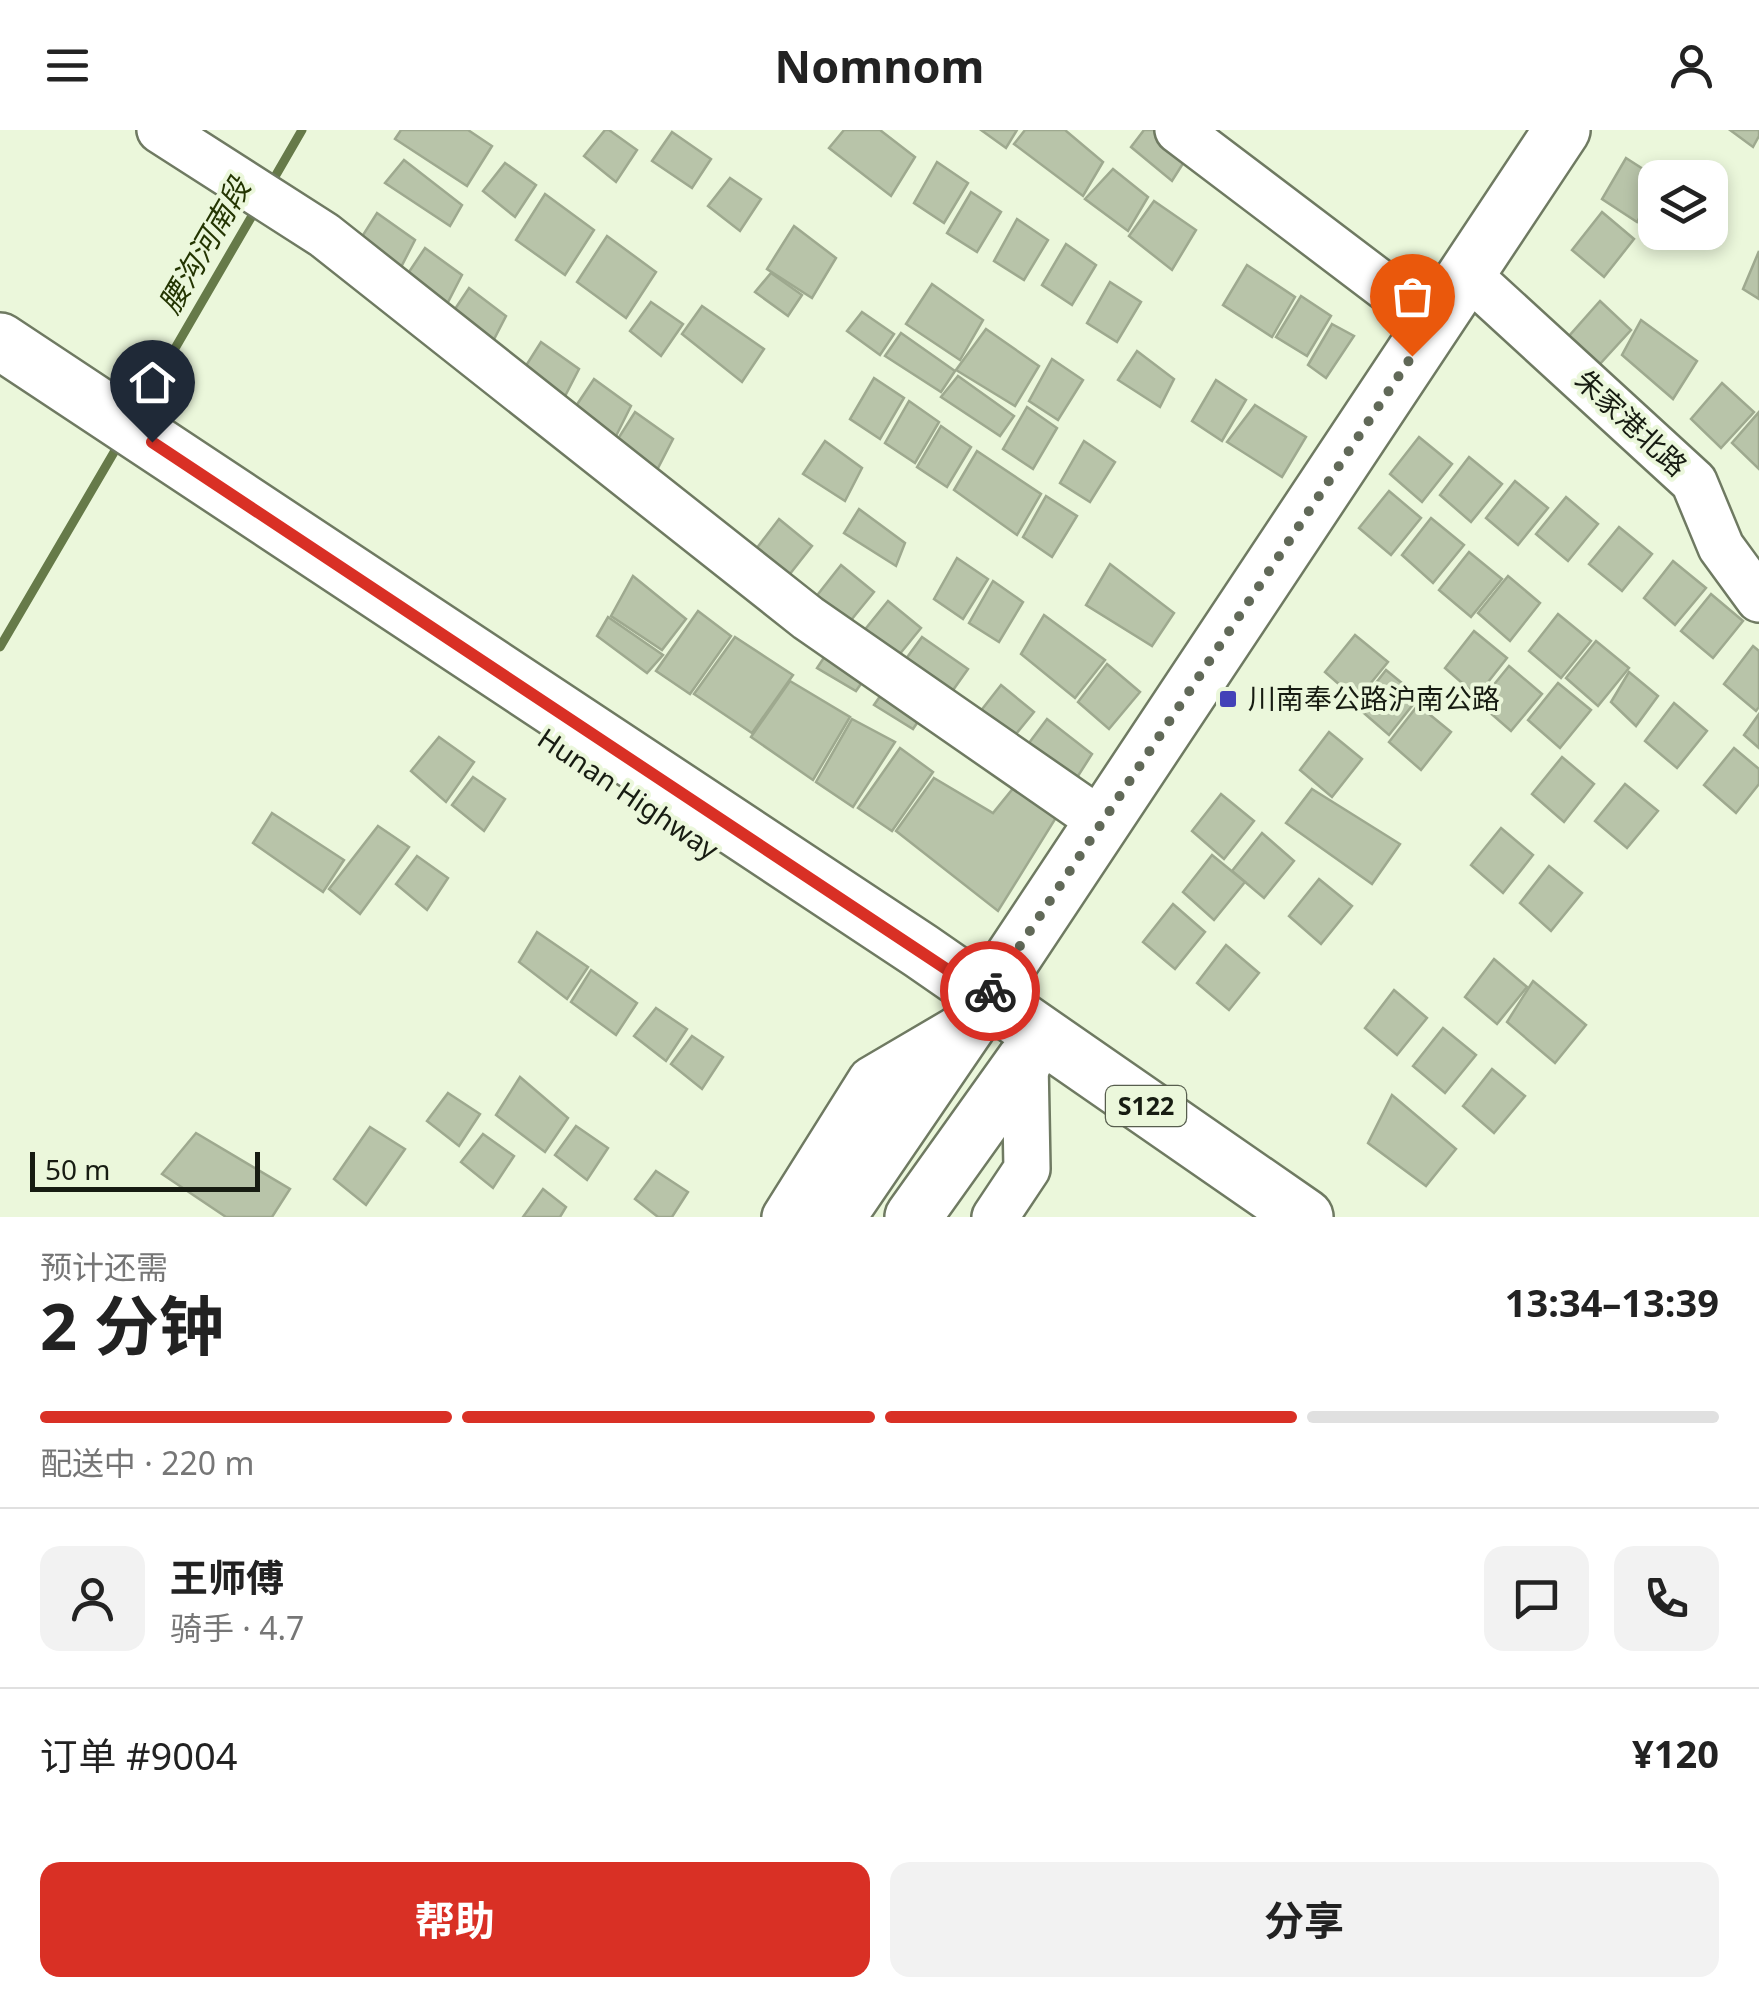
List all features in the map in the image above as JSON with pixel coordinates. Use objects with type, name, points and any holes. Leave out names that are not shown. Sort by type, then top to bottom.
[{"type":"main road","points":[[837,1217],[1562,130]]},
{"type":"main road","name":"Hunan Highway","points":[[0,341],[57,397],[978,1009],[1305,1217]]},
{"type":"main road","name":"Hunan Highway","points":[[0,378],[57,397]]},
{"type":"main road","name":"Hunan Highway","points":[[978,1009],[1025,1060],[1252,1217]]},
{"type":"main road","points":[[914,1217],[1025,1060]]},
{"type":"street","points":[[160,130],[324,235],[808,618],[1102,822]]},
{"type":"street","points":[[1178,130],[1434,324]]},
{"type":"street","name":"朱家港北路","points":[[1468,274],[1694,482],[1721,547],[1759,600]]},
{"type":"street","points":[[785,1217],[870,1080],[978,1009]]},
{"type":"street","points":[[995,1217],[1027,1169],[1025,1060]]},
{"type":"building","points":[[401,130],[468,130],[492,146],[467,186],[395,139]]},
{"type":"building","points":[[605,130],[637,150],[616,182],[584,156]]},
{"type":"building","points":[[844,130],[880,130],[915,157],[891,196],[829,148]]},
{"type":"building","points":[[981,130],[1017,130],[1006,148]]},
{"type":"building","points":[[1025,130],[1065,130],[1103,162],[1083,196],[1014,144]]},
{"type":"building","points":[[1144,130],[1156,130],[1189,154],[1172,181],[1131,147]]},
{"type":"building","points":[[1730,130],[1759,130],[1759,136],[1753,147]]},
{"type":"building","points":[[672,132],[711,159],[692,188],[652,161]]},
{"type":"building","points":[[1626,158],[1638,166],[1637,222],[1602,199]]},
{"type":"building","points":[[404,160],[462,205],[450,226],[385,183]]},
{"type":"building","points":[[937,162],[968,183],[944,223],[914,203]]},
{"type":"building","points":[[505,163],[536,185],[515,217],[483,191]]},
{"type":"building","points":[[1113,169],[1148,197],[1128,231],[1085,199]]},
{"type":"building","points":[[730,178],[761,199],[740,231],[708,206]]},
{"type":"building","points":[[971,192],[1001,212],[977,252],[947,233]]},
{"type":"building","points":[[545,194],[594,230],[565,275],[516,240]]},
{"type":"building","points":[[1154,201],[1196,230],[1172,270],[1129,236]]},
{"type":"building","points":[[1602,212],[1634,239],[1604,277],[1572,250]]},
{"type":"building","points":[[377,213],[415,240],[398,273],[356,246]]},
{"type":"building","points":[[1017,219],[1048,240],[1024,280],[994,261]]},
{"type":"building","points":[[794,226],[836,258],[812,298],[767,269]]},
{"type":"building","points":[[607,236],[656,272],[626,318],[577,282]]},
{"type":"building","points":[[1066,244],[1096,265],[1072,305],[1042,285]]},
{"type":"building","points":[[425,248],[462,275],[445,308],[403,281]]},
{"type":"building","points":[[1759,251],[1759,299],[1743,289]]},
{"type":"building","points":[[1247,265],[1295,297],[1272,337],[1223,305]]},
{"type":"building","points":[[771,273],[802,295],[788,316],[755,292]]},
{"type":"building","points":[[1110,282],[1141,302],[1117,342],[1087,323]]},
{"type":"building","points":[[932,284],[983,320],[960,360],[906,324]]},
{"type":"building","points":[[469,288],[506,316],[489,349],[447,321]]},
{"type":"building","points":[[1301,296],[1331,316],[1307,356],[1276,337]]},
{"type":"building","points":[[1600,301],[1631,330],[1599,365],[1569,336]]},
{"type":"building","points":[[651,302],[683,324],[661,356],[630,331]]},
{"type":"building","points":[[702,306],[764,349],[742,382],[682,334]]},
{"type":"building","points":[[862,312],[894,334],[880,355],[847,331]]},
{"type":"building","points":[[1641,320],[1697,361],[1673,399],[1622,355]]},
{"type":"building","points":[[1332,324],[1354,336],[1326,378],[1308,365]]},
{"type":"building","points":[[986,329],[1039,366],[1015,406],[956,370]]},
{"type":"building","points":[[901,333],[955,371],[941,392],[885,356]]},
{"type":"building","points":[[541,342],[579,369],[562,402],[520,375]]},
{"type":"building","points":[[1137,351],[1174,379],[1160,407],[1118,380]]},
{"type":"building","points":[[1052,359],[1083,380],[1058,420],[1029,401]]},
{"type":"building","points":[[958,376],[1014,416],[1000,436],[941,397]]},
{"type":"building","points":[[874,378],[904,398],[880,439],[850,419]]},
{"type":"building","points":[[594,379],[631,406],[614,440],[572,412]]},
{"type":"building","points":[[1216,380],[1246,400],[1222,441],[1192,421]]},
{"type":"building","points":[[1722,383],[1754,412],[1721,448],[1691,419]]},
{"type":"building","points":[[909,401],[939,422],[915,463],[885,443]]},
{"type":"building","points":[[1255,405],[1306,437],[1282,477],[1227,442]]},
{"type":"building","points":[[1027,407],[1057,428],[1033,469],[1003,449]]},
{"type":"building","points":[[635,412],[673,439],[656,472],[614,445]]},
{"type":"building","points":[[1759,412],[1759,469],[1732,443]]},
{"type":"building","points":[[941,426],[971,447],[947,487],[917,467]]},
{"type":"building","points":[[1419,437],[1452,464],[1422,502],[1390,474]]},
{"type":"building","points":[[825,441],[862,468],[845,501],[803,474]]},
{"type":"building","points":[[1084,441],[1115,462],[1090,502],[1060,483]]},
{"type":"building","points":[[977,451],[1041,494],[1017,535],[954,490]]},
{"type":"building","points":[[1469,457],[1502,484],[1471,522],[1440,495]]},
{"type":"building","points":[[1515,481],[1548,508],[1518,545],[1486,518]]},
{"type":"building","points":[[1389,491],[1421,518],[1391,555],[1359,528]]},
{"type":"building","points":[[1046,496],[1077,516],[1052,557],[1023,537]]},
{"type":"building","points":[[1566,497],[1598,524],[1568,561],[1536,534]]},
{"type":"building","points":[[859,509],[905,543],[896,566],[844,533]]},
{"type":"building","points":[[1431,518],[1464,545],[1433,583],[1402,555]]},
{"type":"building","points":[[779,519],[812,546],[782,584],[750,557]]},
{"type":"building","points":[[1619,527],[1652,554],[1622,591],[1589,564]]},
{"type":"building","points":[[1469,552],[1502,579],[1471,617],[1439,590]]},
{"type":"building","points":[[957,558],[988,579],[963,619],[934,599]]},
{"type":"building","points":[[1673,561],[1706,588],[1675,625],[1644,598]]},
{"type":"building","points":[[1110,564],[1174,613],[1152,646],[1086,605]]},
{"type":"building","points":[[841,565],[874,592],[843,630],[811,603]]},
{"type":"building","points":[[633,576],[686,619],[662,650],[611,616]]},
{"type":"building","points":[[1508,576],[1540,603],[1510,641],[1478,613]]},
{"type":"building","points":[[993,581],[1023,602],[999,642],[969,623]]},
{"type":"building","points":[[1711,594],[1743,621],[1713,658],[1681,631]]},
{"type":"building","points":[[888,601],[921,628],[890,666],[858,638]]},
{"type":"building","points":[[698,611],[731,636],[690,694],[656,671]]},
{"type":"building","points":[[1558,614],[1591,641],[1561,678],[1529,651]]},
{"type":"building","points":[[1044,615],[1105,660],[1075,698],[1021,654]]},
{"type":"building","points":[[608,617],[663,655],[647,673],[597,636]]},
{"type":"building","points":[[1474,631],[1507,658],[1477,696],[1445,668]]},
{"type":"building","points":[[1355,635],[1388,662],[1357,700],[1325,672]]},
{"type":"building","points":[[735,637],[793,675],[752,733],[694,694]]},
{"type":"building","points":[[922,637],[968,669],[946,700],[900,667]]},
{"type":"building","points":[[1596,641],[1629,668],[1598,706],[1566,678]]},
{"type":"building","points":[[833,644],[870,671],[856,691],[817,668]]},
{"type":"building","points":[[1753,646],[1759,651],[1756,711],[1724,684]]},
{"type":"building","points":[[1107,664],[1140,692],[1109,729],[1078,702]]},
{"type":"building","points":[[1509,666],[1542,694],[1511,731],[1479,703]]},
{"type":"building","points":[[1386,670],[1419,697],[1389,735],[1357,707]]},
{"type":"building","points":[[1629,672],[1658,696],[1636,726],[1611,702]]},
{"type":"building","points":[[790,681],[850,717],[813,780],[751,737]]},
{"type":"building","points":[[890,682],[927,708],[913,729],[874,705]]},
{"type":"building","points":[[1558,683],[1591,710],[1560,748],[1528,720]]},
{"type":"building","points":[[1001,685],[1034,712],[1003,750],[972,722]]},
{"type":"building","points":[[1674,703],[1707,731],[1677,768],[1645,741]]},
{"type":"building","points":[[1418,705],[1451,732],[1421,770],[1389,742]]},
{"type":"building","points":[[1759,714],[1759,748],[1744,735]]},
{"type":"building","points":[[852,719],[895,742],[853,807],[816,782]]},
{"type":"building","points":[[1047,719],[1092,754],[1071,787],[1023,751]]},
{"type":"building","points":[[1329,732],[1362,759],[1332,797],[1300,770]]},
{"type":"building","points":[[439,737],[474,762],[446,802],[411,771]]},
{"type":"building","points":[[900,748],[933,772],[892,831],[858,808]]},
{"type":"building","points":[[1734,748],[1759,769],[1759,784],[1736,813],[1704,785]]},
{"type":"building","points":[[1562,757],[1594,784],[1564,822],[1532,794]]},
{"type":"building","points":[[473,777],[505,799],[484,831],[452,805]]},
{"type":"building","points":[[934,778],[993,813],[1019,781],[1062,808],[998,911],[896,831]]},
{"type":"building","points":[[1625,784],[1658,811],[1627,848],[1595,821]]},
{"type":"building","points":[[1312,789],[1400,844],[1372,884],[1286,823]]},
{"type":"building","points":[[1221,794],[1254,821],[1224,859],[1192,831]]},
{"type":"building","points":[[272,813],[344,860],[323,892],[253,843]]},
{"type":"building","points":[[378,826],[409,847],[360,914],[329,889]]},
{"type":"building","points":[[1501,828],[1533,855],[1503,893],[1471,865]]},
{"type":"building","points":[[1262,833],[1294,861],[1264,898],[1232,871]]},
{"type":"building","points":[[1212,855],[1245,882],[1214,920],[1183,892]]},
{"type":"building","points":[[417,856],[448,878],[427,910],[396,884]]},
{"type":"building","points":[[1549,866],[1582,893],[1551,931],[1520,903]]},
{"type":"building","points":[[1319,879],[1352,906],[1321,944],[1289,916]]},
{"type":"building","points":[[1173,904],[1205,932],[1175,969],[1143,942]]},
{"type":"building","points":[[537,932],[588,967],[567,999],[519,962]]},
{"type":"building","points":[[1226,945],[1259,973],[1229,1010],[1197,983]]},
{"type":"building","points":[[1494,959],[1527,987],[1497,1024],[1465,997]]},
{"type":"building","points":[[591,970],[637,1003],[616,1035],[571,1002]]},
{"type":"building","points":[[1533,981],[1586,1025],[1555,1063],[1507,1022]]},
{"type":"building","points":[[1394,990],[1427,1018],[1397,1055],[1365,1028]]},
{"type":"building","points":[[656,1008],[687,1029],[666,1061],[634,1036]]},
{"type":"building","points":[[1443,1028],[1476,1055],[1445,1093],[1413,1066]]},
{"type":"building","points":[[692,1036],[723,1057],[702,1089],[671,1064]]},
{"type":"building","points":[[1492,1069],[1525,1096],[1494,1133],[1463,1106]]},
{"type":"building","points":[[520,1077],[568,1118],[545,1152],[496,1115]]},
{"type":"building","points":[[448,1093],[480,1114],[459,1146],[427,1121]]},
{"type":"building","points":[[1392,1095],[1456,1149],[1426,1186],[1368,1143]]},
{"type":"building","points":[[576,1126],[608,1148],[587,1180],[555,1155]]},
{"type":"building","points":[[370,1127],[405,1149],[366,1205],[334,1179]]},
{"type":"building","points":[[196,1133],[290,1189],[272,1217],[226,1217],[162,1174]]},
{"type":"building","points":[[483,1134],[514,1156],[493,1188],[461,1162]]},
{"type":"building","points":[[656,1171],[688,1192],[672,1217],[658,1217],[635,1199]]},
{"type":"building","points":[[543,1189],[566,1207],[560,1217],[523,1217]]},
{"type":"waterway","name":"腰沟河南段","points":[[269,187],[302,130]]},
{"type":"waterway","name":"腰沟河南段","points":[[138,412],[256,209]]},
{"type":"waterway","name":"腰沟河南段","points":[[0,647],[120,442]]},
{"type":"way so far","points":[[990,991],[1412,356]]},
{"type":"place","name":"川南奉公路沪南公路","points":[[1228,699]]},
{"type":"route","points":[[152,442],[987,996],[990,991]]}]
